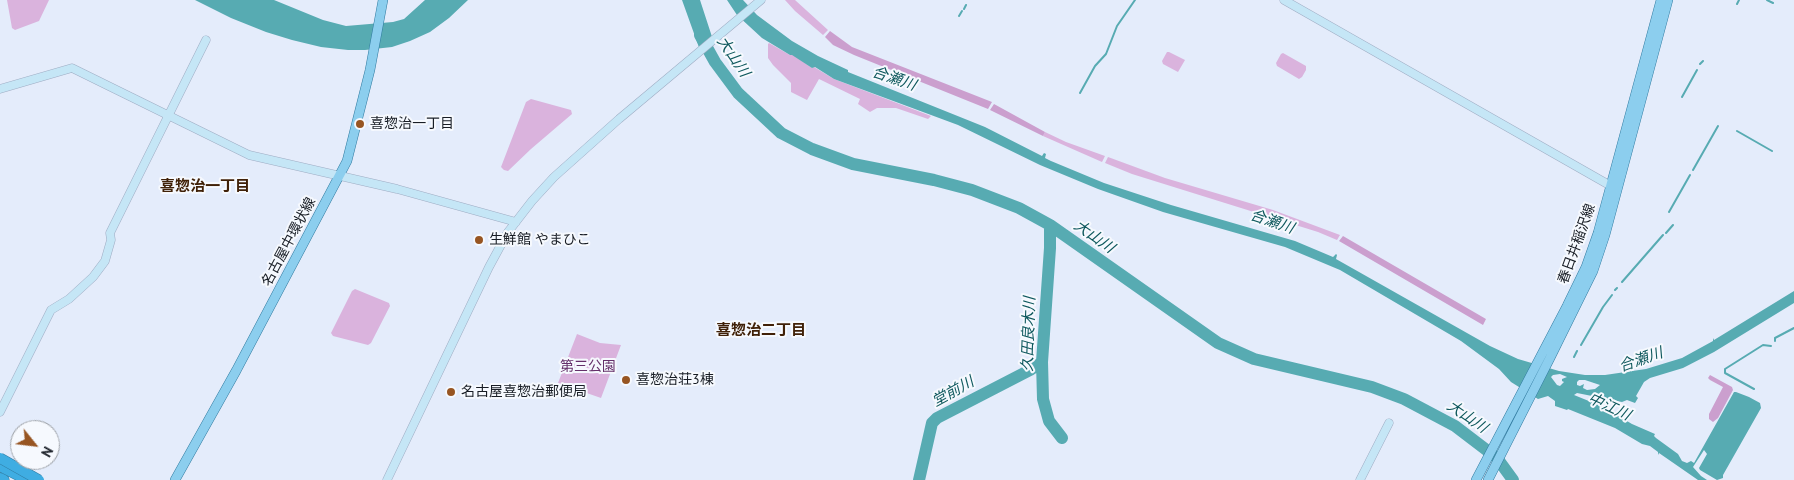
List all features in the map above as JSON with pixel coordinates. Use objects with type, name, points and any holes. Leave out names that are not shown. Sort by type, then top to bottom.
[{"type":"highway","points":[[0,459],[40,480]]},
{"type":"highway","points":[[0,466],[27,480]]},
{"type":"highway","points":[[0,478],[4,480]]},
{"type":"main road","name":"春日井稲沢線","points":[[1476,480],[1586,267],[1598,233],[1661,0]]},
{"type":"main road","name":"春日井稲沢線","points":[[1488,480],[1593,271],[1605,236],[1668,0]]},
{"type":"main road","name":"名古屋中環状線","points":[[175,480],[236,372],[339,177],[349,154],[370,70],[383,4]]},
{"type":"street","points":[[387,480],[474,296],[508,232],[532,200],[549,182],[619,119],[761,0]]},
{"type":"street","points":[[1284,0],[1610,186]]},
{"type":"street","points":[[0,412],[51,310],[69,298],[93,277],[105,261],[111,240],[110,233],[206,40]]},
{"type":"street","points":[[0,89],[72,68],[249,155],[397,189],[516,222]]},
{"type":"street","points":[[1360,480],[1389,423]]},
{"type":"green space","points":[[7,0],[49,0],[39,21],[15,30],[12,28]]},
{"type":"green space","points":[[785,0],[795,0],[828,30],[823,35]]},
{"type":"green space","points":[[769,43],[790,55],[792,54],[812,68],[814,67],[834,79],[931,116],[928,119],[896,108],[877,108],[870,112],[858,104],[860,99],[819,79],[807,100],[791,92],[791,83],[768,58]]},
{"type":"green space","points":[[1167,52],[1185,60],[1178,72],[1163,64],[1162,61]]},
{"type":"green space","points":[[1283,53],[1306,66],[1302,77],[1299,79],[1277,66],[1276,63]]},
{"type":"green space","points":[[531,99],[571,110],[572,114],[508,171],[504,170],[501,167],[526,102]]},
{"type":"green space","points":[[1045,132],[1105,156],[1102,162],[1043,136]]},
{"type":"green space","points":[[1108,157],[1165,178],[1273,210],[1340,235],[1337,240],[1318,232],[1132,174],[1105,163]]},
{"type":"green space","points":[[355,289],[389,303],[390,306],[371,343],[368,345],[333,336],[331,333],[352,291]]},
{"type":"green space","name":"第三公園","points":[[577,334],[600,343],[621,345],[601,398],[558,383]]},
{"type":"shaded area","points":[[830,31],[852,47],[992,102],[988,109],[854,55],[833,45],[825,37]]},
{"type":"shaded area","points":[[994,104],[1045,132],[1043,136],[990,110]]},
{"type":"shaded area","points":[[1343,236],[1486,319],[1483,325],[1339,241]]},
{"type":"shaded area","points":[[1710,375],[1732,387],[1733,390],[1718,418],[1713,422],[1709,419],[1709,414],[1723,387],[1710,380],[1708,378]]},
{"type":"water","points":[[195,0],[274,0],[323,20],[346,26],[393,22],[404,19],[425,0],[468,0],[449,18],[430,32],[410,41],[392,47],[348,50],[321,47],[266,32],[231,18]]},
{"type":"water","points":[[682,0],[700,0],[714,43],[701,53]]},
{"type":"water","points":[[727,0],[743,0],[757,15],[792,41],[848,70],[848,72],[985,127],[1042,156],[1044,153],[1046,154],[1045,158],[1051,161],[1104,183],[1171,205],[1295,241],[1333,257],[1336,254],[1336,259],[1490,346],[1518,359],[1559,371],[1585,375],[1605,375],[1646,369],[1682,358],[1794,291],[1794,303],[1714,352],[1683,368],[1650,378],[1644,382],[1636,396],[1638,398],[1635,403],[1627,400],[1622,402],[1577,393],[1574,395],[1616,412],[1615,414],[1632,424],[1655,434],[1656,438],[1678,454],[1682,461],[1687,463],[1691,461],[1694,463],[1734,392],[1760,403],[1761,408],[1723,478],[1717,480],[1700,470],[1699,468],[1707,454],[1704,450],[1693,467],[1707,480],[1698,480],[1659,453],[1658,455],[1658,452],[1650,446],[1642,444],[1615,428],[1568,409],[1555,406],[1555,401],[1548,396],[1538,399],[1511,382],[1499,369],[1461,341],[1340,270],[1285,247],[1163,212],[1098,189],[1040,165],[958,125],[834,79],[762,38],[737,15]],"holes":[[[1560,374],[1567,377],[1562,379],[1564,382],[1560,386],[1551,377]],[[1579,380],[1585,380],[1600,385],[1595,389],[1587,390],[1583,388],[1584,384],[1577,385]]]},
{"type":"waterway","points":[[1080,93],[1095,66],[1106,54],[1117,26],[1135,0]]},
{"type":"waterway","points":[[1737,4],[1739,0]]},
{"type":"waterway","points":[[1767,0],[1773,3]]},
{"type":"waterway","points":[[964,9],[966,5]]},
{"type":"waterway","points":[[959,16],[962,11]]},
{"type":"waterway","name":"大山川","points":[[700,35],[715,62],[738,93],[781,133],[812,149],[853,164],[934,180],[972,190],[1019,208],[1050,225],[1218,343],[1254,359],[1372,387],[1404,399],[1455,426],[1497,458],[1513,480]]},
{"type":"waterway","points":[[1700,64],[1703,61]]},
{"type":"waterway","points":[[1682,97],[1697,70]]},
{"type":"waterway","points":[[1693,170],[1718,126]]},
{"type":"waterway","points":[[1737,131],[1772,151]]},
{"type":"waterway","points":[[1669,212],[1690,175]]},
{"type":"waterway","name":"久田良木川","points":[[1050,225],[1042,362],[1043,399],[1049,421],[1062,438]]},
{"type":"waterway","points":[[1666,233],[1673,225]]},
{"type":"waterway","points":[[1622,282],[1663,235]]},
{"type":"waterway","points":[[1581,345],[1612,295]]},
{"type":"waterway","points":[[1775,341],[1775,338],[1794,328]]},
{"type":"waterway","points":[[1754,389],[1725,373],[1725,369],[1763,345],[1771,346]]},
{"type":"waterway","points":[[1574,357],[1577,351]]},
{"type":"waterway","name":"堂前川","points":[[919,480],[932,423],[937,418],[1042,362]]},
{"type":"place","name":"喜惣治一丁目","points":[[360,124]]},
{"type":"place","name":"生鮮館 やまひこ","points":[[479,240]]},
{"type":"place","name":"喜惣治荘3棟","points":[[626,380]]},
{"type":"place","name":"名古屋喜惣治郵便局","points":[[451,392]]},
{"type":"district","name":"喜惣治一丁目","points":[[205,187]]},
{"type":"district","name":"喜惣治二丁目","points":[[761,331]]},
{"type":"water label","name":"合瀬川","points":[[894,79]]},
{"type":"water label","name":"合瀬川","points":[[1272,222]]},
{"type":"water label","name":"合瀬川","points":[[1641,360]]},
{"type":"water label","name":"中江川","points":[[1609,407]]}]
